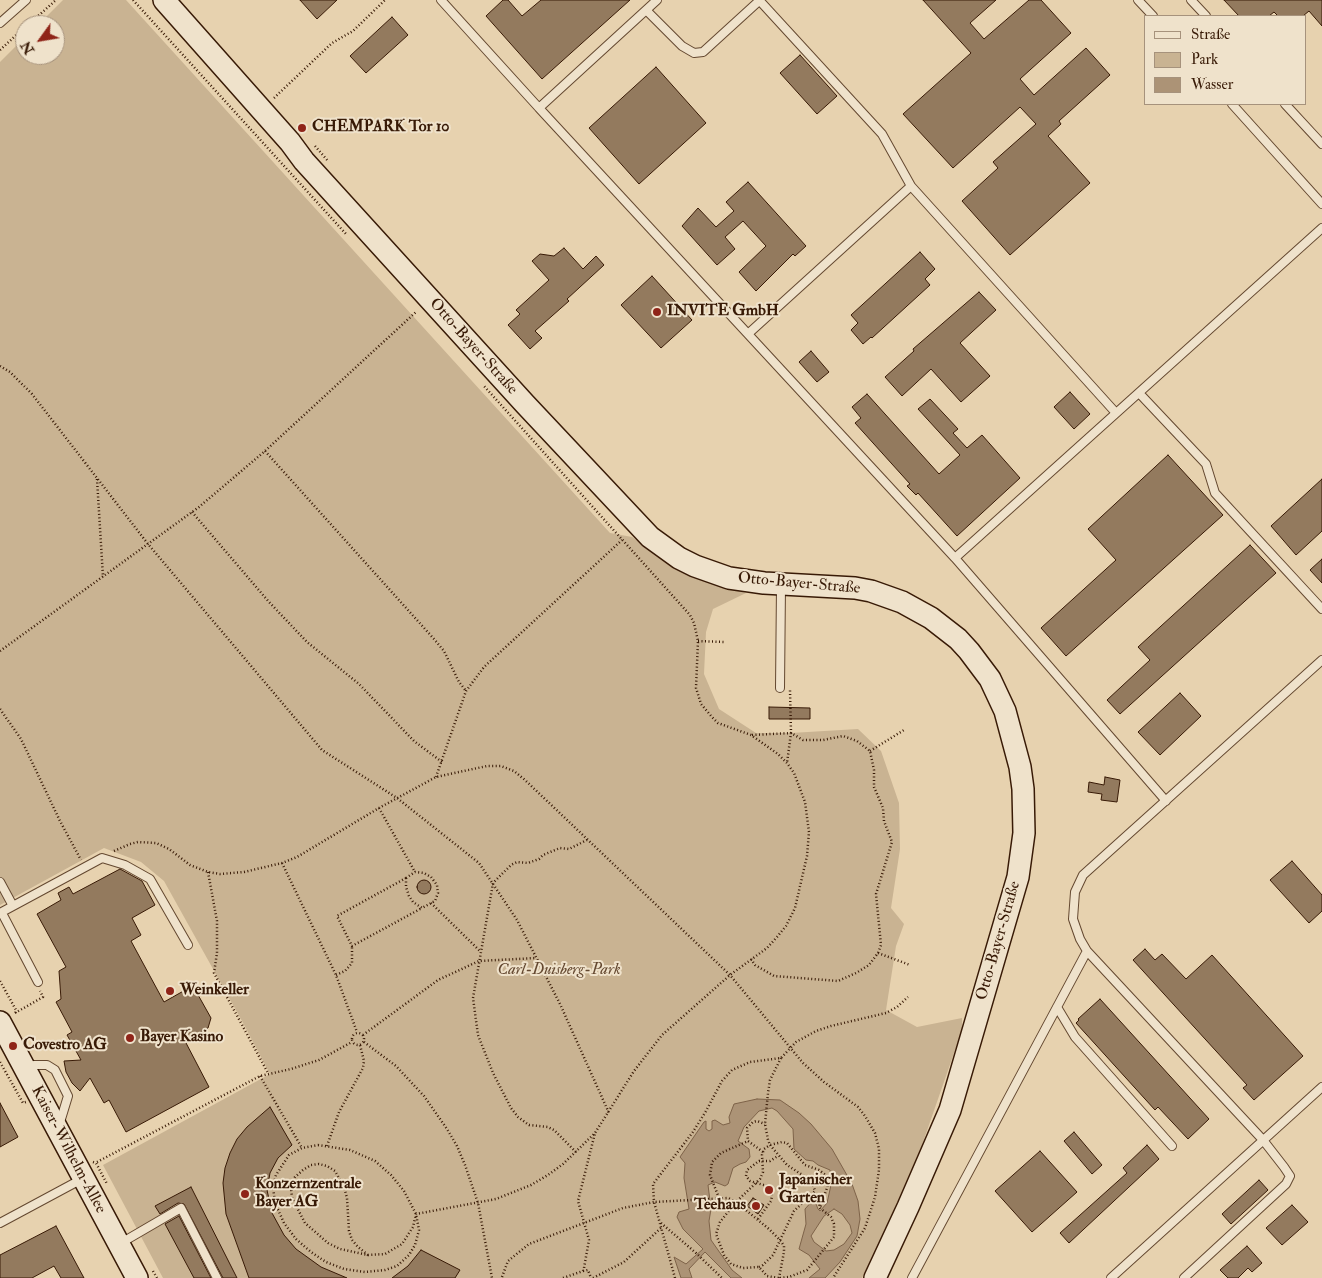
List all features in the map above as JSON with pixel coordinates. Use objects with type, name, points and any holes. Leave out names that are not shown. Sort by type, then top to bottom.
[{"type":"street","name":"Otto-Bayer-Straße","points":[[164,0],[290,142],[304,161],[525,404],[650,537],[679,558],[712,573],[746,581],[838,586],[870,591],[902,602],[944,628],[970,651],[990,679],[1011,728],[1021,774],[1024,833],[1020,870],[950,1110],[875,1278]]},
{"type":"street","name":"Kaiser-Wilhelm-Allee","points":[[11,1014],[25,1069],[137,1278]]},
{"type":"lane","points":[[0,23],[26,0]]},
{"type":"lane","points":[[441,0],[955,558],[1166,801]]},
{"type":"lane","points":[[540,108],[657,0]]},
{"type":"lane","points":[[646,10],[682,46],[694,52],[703,52],[760,0],[882,134],[911,186],[1116,413]]},
{"type":"lane","points":[[1138,0],[1152,15]]},
{"type":"lane","points":[[1191,0],[1205,15]]},
{"type":"lane","points":[[1233,105],[1322,204]]},
{"type":"lane","points":[[1286,105],[1322,144]]},
{"type":"lane","points":[[749,333],[911,186]]},
{"type":"lane","points":[[955,558],[1322,228]]},
{"type":"lane","points":[[1139,393],[1206,464],[1216,493],[1322,609]]},
{"type":"lane","points":[[780,688],[781,584]]},
{"type":"lane","points":[[1184,1278],[1286,1184],[1290,1176],[1263,1140],[1087,951],[1080,939],[1073,919],[1075,892],[1083,875],[1322,660]]},
{"type":"lane","points":[[38,982],[1,913],[102,858],[125,865],[150,879],[188,945]]},
{"type":"lane","points":[[0,882],[13,906]]},
{"type":"lane","points":[[912,1278],[1087,951]]},
{"type":"lane","points":[[1057,1007],[1075,1037],[1172,1146]]},
{"type":"lane","points":[[1112,1278],[1322,1087]]},
{"type":"lane","points":[[0,1223],[82,1175]]},
{"type":"lane","points":[[119,1244],[180,1208],[217,1278]]},
{"type":"path","points":[[39,15],[56,0]]},
{"type":"path","points":[[133,0],[351,240]]},
{"type":"path","points":[[246,125],[332,43],[354,31],[385,0]]},
{"type":"path","points":[[0,50],[15,36]]},
{"type":"path","points":[[0,651],[192,512],[264,451],[417,311]]},
{"type":"path","points":[[0,366],[10,372],[32,394],[148,544],[322,750],[397,798],[478,863],[517,920],[560,1004],[609,1113]]},
{"type":"path","points":[[416,1214],[496,1199],[531,1185],[556,1169],[576,1152],[595,1133],[634,1071],[662,1035],[730,975],[767,948],[786,926],[795,908],[804,874],[809,832],[805,802],[794,773],[787,763],[778,754],[751,735],[718,723],[701,704],[696,688],[698,640],[694,623],[685,608],[481,383]]},
{"type":"path","points":[[264,451],[434,639],[444,651],[459,682],[466,690]]},
{"type":"path","points":[[96,478],[103,577]]},
{"type":"path","points":[[192,512],[268,602],[307,642],[359,684],[414,741],[442,762]]},
{"type":"path","points":[[436,777],[466,690],[484,667],[622,540]]},
{"type":"path","points":[[698,640],[725,642]]},
{"type":"path","points":[[787,763],[791,734],[790,689]]},
{"type":"path","points":[[0,709],[21,739],[60,821],[86,867]]},
{"type":"path","points":[[870,751],[904,730]]},
{"type":"path","points":[[751,735],[791,734],[803,740],[823,740],[843,736],[857,741],[870,751],[874,770],[874,787],[883,808],[884,821],[892,842],[876,894],[881,945],[878,954],[869,965],[838,981],[828,981],[774,976],[755,965],[751,959]]},
{"type":"path","points":[[102,858],[130,844],[147,842],[163,846],[190,865],[208,872],[232,874],[282,863],[297,857],[378,808],[436,777],[487,766],[507,768],[525,780],[730,975],[811,1072],[858,1107],[871,1126],[877,1141],[879,1170],[875,1197],[870,1217],[858,1240],[833,1278]]},
{"type":"path","points":[[378,808],[416,872]]},
{"type":"path","points":[[576,1152],[554,1130],[548,1127],[529,1125],[518,1117],[511,1108],[493,1073],[478,1035],[473,998],[493,883],[511,865],[517,862],[528,863],[560,848],[569,849],[587,840]]},
{"type":"path","points":[[282,863],[336,975],[357,1032],[364,1035]]},
{"type":"path","points":[[208,872],[217,921],[217,953],[214,973],[268,1073]]},
{"type":"path","points":[[336,975],[345,971],[352,963],[352,946],[337,916],[416,872],[424,873],[431,877],[438,893],[435,901],[352,946]]},
{"type":"path","points":[[406,878],[409,896],[413,902],[422,908]]},
{"type":"path","points":[[431,903],[480,952]]},
{"type":"path","points":[[878,954],[910,965]]},
{"type":"path","points":[[364,1035],[438,980],[479,961],[536,958]]},
{"type":"path","points":[[11,1014],[43,997],[38,982]]},
{"type":"path","points":[[758,1267],[767,1276],[779,1278],[800,1274],[810,1267],[834,1237],[835,1229],[831,1217],[820,1208],[813,1185],[807,1178],[787,1165],[770,1145],[765,1124],[768,1093],[770,1080],[781,1058],[803,1038],[824,1028],[886,1013],[897,1007],[908,997]]},
{"type":"path","points":[[352,1042],[352,1036],[357,1032]]},
{"type":"path","points":[[364,1035],[364,1042]]},
{"type":"path","points":[[82,1175],[260,1076],[319,1060],[352,1042]]},
{"type":"path","points":[[352,1042],[360,1045],[364,1042]]},
{"type":"path","points":[[364,1042],[396,1066],[424,1096],[454,1140],[478,1203],[492,1278]]},
{"type":"path","points":[[327,1146],[339,1112],[363,1068],[364,1061],[360,1045]]},
{"type":"path","points":[[675,1278],[654,1202],[653,1184],[693,1132],[726,1075],[744,1064],[781,1058]]},
{"type":"path","points":[[260,1076],[302,1148]]},
{"type":"path","points":[[763,1152],[748,1141],[747,1128],[757,1121],[765,1124]]},
{"type":"path","points":[[583,1271],[589,1240],[578,1200],[595,1133]]},
{"type":"path","points":[[719,1198],[710,1175],[712,1162],[721,1153],[748,1141]]},
{"type":"path","points":[[815,1191],[794,1212],[781,1241],[769,1260],[758,1267],[743,1268],[731,1264],[724,1255],[716,1238],[716,1229],[720,1222],[736,1202],[755,1184],[762,1172],[763,1152],[766,1146],[782,1142],[787,1143],[804,1165],[819,1170],[828,1176],[827,1188],[820,1208]]},
{"type":"path","points":[[318,1145],[350,1150],[375,1161],[391,1175],[404,1192],[416,1214],[419,1230],[415,1245],[409,1255],[397,1266],[385,1270],[365,1272],[344,1269],[326,1262],[296,1239],[284,1223],[275,1203],[273,1187],[276,1175],[290,1155],[302,1148],[318,1145]]},
{"type":"path","points":[[758,1219],[771,1201],[771,1191],[767,1186],[755,1184],[746,1176],[746,1173],[755,1163],[770,1161],[778,1156]]},
{"type":"path","points":[[368,1255],[352,1240],[349,1231],[347,1198],[340,1178],[335,1171],[319,1164],[311,1165],[303,1170],[295,1177],[291,1187],[292,1198],[297,1210],[305,1223],[322,1238],[340,1249],[368,1255],[385,1254],[402,1244],[413,1227],[416,1214]]},
{"type":"path","points":[[501,1278],[508,1261],[529,1244],[585,1221],[623,1208],[654,1202],[711,1198],[728,1198],[736,1202],[758,1219],[781,1241],[784,1246],[784,1252],[779,1278]]},
{"type":"path","points":[[660,1222],[722,1278]]},
{"type":"path","points":[[563,1278],[588,1270],[592,1278],[624,1262],[661,1228]]},
{"type":"green space","name":"Carl-Duisberg-Park","points":[[63,0],[126,0],[610,533],[632,537],[666,561],[698,578],[746,593],[713,609],[706,632],[704,674],[719,709],[756,733],[858,729],[881,751],[899,803],[900,849],[891,908],[904,924],[896,946],[886,1010],[917,1027],[962,1018],[962,1030],[922,1145],[862,1278],[163,1278],[103,1165],[270,1074],[164,881],[141,862],[104,848],[0,905],[0,62],[15,47],[15,65],[65,65],[65,15],[48,15]]},
{"type":"water","points":[[757,1099],[780,1100],[811,1124],[832,1149],[852,1184],[858,1201],[860,1219],[857,1236],[840,1262],[825,1278],[809,1278],[820,1269],[809,1255],[799,1249],[806,1224],[805,1209],[814,1199],[820,1211],[827,1203],[831,1185],[830,1170],[813,1161],[806,1160],[794,1149],[793,1129],[772,1108],[759,1111],[744,1127],[738,1141],[749,1149],[750,1157],[746,1162],[733,1168],[728,1184],[725,1186],[715,1182],[708,1185],[711,1209],[709,1221],[711,1240],[732,1270],[742,1278],[731,1278],[705,1252],[689,1269],[692,1278],[681,1278],[674,1257],[686,1264],[703,1249],[683,1229],[677,1217],[679,1212],[689,1209],[684,1178],[685,1163],[680,1157],[704,1122],[706,1121],[706,1129],[709,1131],[712,1129],[712,1121],[715,1120],[723,1125],[730,1123],[729,1117],[734,1104]],"holes":[[[834,1209],[842,1214],[850,1225],[852,1233],[844,1244],[834,1250],[826,1251],[814,1242],[811,1236],[824,1216]]]},
{"type":"building","points":[[300,0],[337,0],[317,19]]},
{"type":"building","points":[[503,0],[508,0],[522,16],[541,0],[630,0],[542,79],[486,16]]},
{"type":"building","points":[[923,0],[996,0],[970,23],[984,39],[1029,0],[1041,0],[1071,33],[1020,79],[1034,95],[1086,48],[1110,75],[1059,121],[1061,124],[1048,136],[1090,183],[1010,255],[962,201],[998,168],[993,162],[1036,124],[1020,107],[953,168],[903,114],[971,53]]},
{"type":"building","points":[[1224,0],[1322,0],[1322,26],[1309,11],[1304,15],[1277,15],[1274,12],[1270,15],[1238,15]]},
{"type":"building","points":[[392,17],[408,35],[366,73],[350,56]]},
{"type":"building","points":[[800,55],[837,96],[817,114],[780,73]]},
{"type":"building","points":[[656,67],[706,123],[639,184],[589,128]]},
{"type":"building","points":[[748,182],[806,246],[795,256],[793,254],[756,291],[739,272],[766,246],[743,221],[725,237],[735,249],[717,265],[682,226],[698,208],[716,227],[734,211],[726,202]]},
{"type":"building","points":[[564,248],[583,269],[596,256],[604,265],[567,299],[569,301],[535,331],[542,338],[530,349],[508,325],[520,314],[516,310],[549,280],[532,261],[540,254],[554,256]]},
{"type":"building","points":[[920,252],[935,269],[925,279],[930,285],[863,344],[851,330],[858,323],[851,315]]},
{"type":"building","name":"INVITE GmbH","points":[[652,276],[692,320],[661,348],[621,305]]},
{"type":"building","points":[[979,292],[996,310],[960,343],[990,376],[961,402],[931,369],[902,396],[885,377],[914,351],[913,349]]},
{"type":"building","points":[[811,351],[829,372],[817,382],[799,362]]},
{"type":"building","points":[[1070,392],[1090,414],[1074,429],[1054,407]]},
{"type":"building","points":[[867,394],[939,474],[960,455],[918,409],[930,399],[958,429],[953,433],[967,448],[982,435],[1020,478],[957,536],[918,493],[916,495],[907,486],[910,484],[855,423],[861,418],[852,407]]},
{"type":"building","points":[[1168,455],[1223,515],[1066,656],[1041,628],[1116,560],[1088,529]]},
{"type":"building","points":[[1322,479],[1322,531],[1296,555],[1271,526]]},
{"type":"building","points":[[1250,545],[1276,573],[1120,714],[1107,700],[1150,660],[1138,647]]},
{"type":"building","points":[[1322,559],[1322,583],[1310,570]]},
{"type":"building","points":[[1180,693],[1201,716],[1160,755],[1138,732]]},
{"type":"building","points":[[769,707],[810,708],[810,719],[769,719]]},
{"type":"building","points":[[1105,777],[1120,780],[1117,802],[1101,800],[1102,794],[1088,792],[1089,782],[1104,785]]},
{"type":"building","points":[[1292,861],[1322,895],[1322,911],[1309,923],[1270,880]]},
{"type":"building","name":"Bayer Kasino","points":[[120,869],[142,881],[155,905],[132,918],[141,935],[131,941],[164,1002],[187,989],[197,993],[211,1018],[208,1028],[185,1041],[209,1087],[126,1132],[109,1100],[104,1103],[90,1078],[80,1091],[72,1083],[66,1072],[64,1061],[81,1060],[67,1035],[72,1032],[56,1002],[61,999],[59,971],[66,967],[37,914],[61,900],[58,893],[69,887],[73,894]]},
{"type":"building","points":[[424,880],[429,882],[431,887],[429,892],[424,894],[419,892],[417,887],[419,882]]},
{"type":"building","points":[[1145,949],[1155,960],[1162,954],[1186,979],[1212,955],[1303,1056],[1254,1100],[1243,1088],[1247,1085],[1133,960]]},
{"type":"building","points":[[1100,999],[1209,1119],[1188,1139],[1158,1107],[1155,1110],[1076,1023]]},
{"type":"building","points":[[0,1103],[18,1137],[0,1147]]},
{"type":"building","name":"Konzernzentrale Bayer AG","points":[[270,1107],[292,1145],[278,1158],[270,1173],[267,1190],[272,1213],[284,1235],[296,1249],[321,1267],[347,1278],[249,1278],[226,1214],[223,1183],[225,1168],[237,1139],[247,1127]]},
{"type":"building","points":[[1074,1132],[1102,1165],[1092,1174],[1064,1141]]},
{"type":"building","points":[[1147,1145],[1159,1159],[1069,1243],[1060,1233],[1127,1173],[1123,1168]]},
{"type":"building","points":[[1040,1151],[1077,1192],[1032,1232],[995,1191]]},
{"type":"building","points":[[1259,1180],[1268,1190],[1231,1224],[1222,1214]]},
{"type":"building","points":[[191,1187],[237,1278],[223,1278],[184,1204],[178,1203],[160,1214],[155,1206]]},
{"type":"building","name":"Teehaus","points":[[753,1198],[764,1205],[758,1214],[747,1206]]},
{"type":"building","points":[[1292,1205],[1308,1222],[1282,1245],[1266,1228]]},
{"type":"building","points":[[179,1216],[211,1278],[194,1278],[165,1224]]},
{"type":"building","points":[[56,1226],[84,1278],[61,1278],[54,1266],[32,1278],[0,1278],[0,1255]]},
{"type":"building","points":[[1247,1246],[1262,1263],[1252,1272],[1248,1268],[1238,1278],[1228,1278],[1220,1270]]},
{"type":"building","points":[[421,1250],[460,1270],[455,1278],[392,1278],[408,1266]]},
{"type":"place","name":"CHEMPARK Tor 10","points":[[302,128]]},
{"type":"place","name":"INVITE GmbH","points":[[657,312]]},
{"type":"place","name":"Weinkeller","points":[[170,991]]},
{"type":"place","name":"Bayer Kasino","points":[[130,1038]]},
{"type":"place","name":"Covestro AG","points":[[13,1046]]},
{"type":"place","name":"Japanischer Garten","points":[[769,1190]]},
{"type":"place","name":"Konzernzentrale Bayer AG","points":[[245,1194]]},
{"type":"place","name":"Teehaus","points":[[756,1206]]}]
